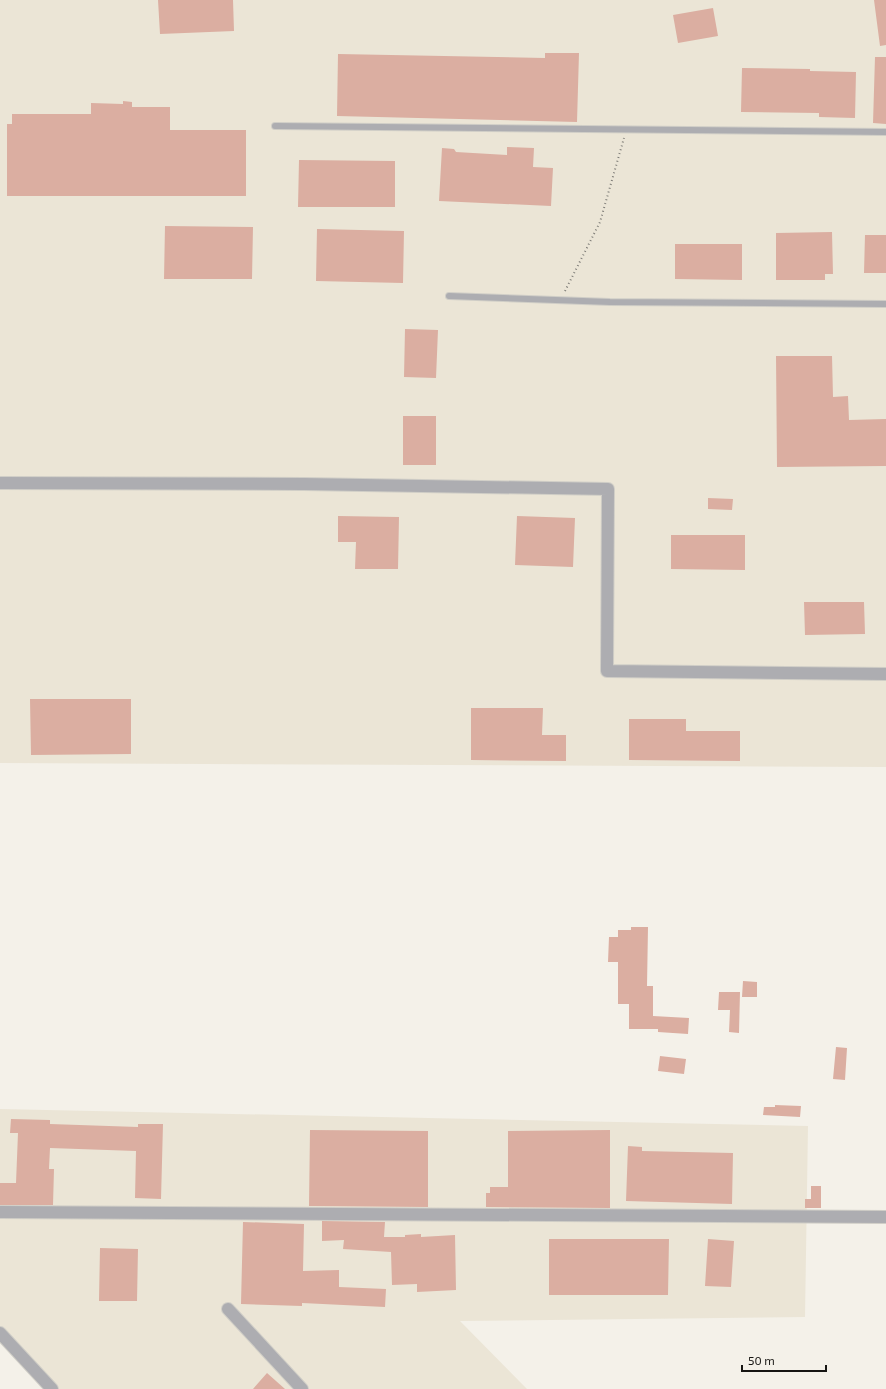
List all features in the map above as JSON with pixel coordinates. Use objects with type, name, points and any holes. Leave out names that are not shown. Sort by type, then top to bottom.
[{"type":"street","points":[[0,483],[304,484],[608,489],[607,671],[886,674]]},
{"type":"street","points":[[0,1212],[886,1217]]},
{"type":"street","points":[[228,1309],[302,1389]]},
{"type":"street","points":[[0,1334],[52,1389]]},
{"type":"lane","points":[[276,126],[886,132]]},
{"type":"lane","points":[[448,296],[610,302],[886,304]]},
{"type":"path","points":[[561,300],[600,222],[627,129]]},
{"type":"shaded area","points":[[0,0],[886,0],[886,767],[0,763]]},
{"type":"shaded area","points":[[0,1109],[808,1126],[805,1317],[460,1321],[527,1389],[49,1389],[0,1338]]},
{"type":"building","points":[[158,0],[233,0],[234,31],[160,34]]},
{"type":"building","points":[[874,0],[886,0],[886,45],[880,46]]},
{"type":"building","points":[[713,8],[718,36],[678,43],[673,15]]},
{"type":"building","points":[[545,53],[579,53],[577,122],[337,116],[338,54],[545,58]]},
{"type":"building","points":[[875,57],[886,57],[886,124],[873,123]]},
{"type":"building","points":[[742,68],[810,69],[810,71],[856,72],[855,118],[819,117],[819,113],[741,112]]},
{"type":"building","points":[[123,101],[132,102],[132,107],[170,107],[170,130],[246,130],[246,196],[7,196],[7,124],[12,124],[12,114],[91,114],[91,103],[123,104]]},
{"type":"building","points":[[507,147],[534,148],[533,167],[553,168],[551,206],[439,201],[442,148],[454,149],[456,152],[507,155]]},
{"type":"building","points":[[299,160],[395,161],[395,207],[298,207]]},
{"type":"building","points":[[165,226],[253,227],[252,279],[164,279]]},
{"type":"building","points":[[317,229],[404,231],[403,283],[316,281]]},
{"type":"building","points":[[832,232],[833,274],[825,274],[825,280],[776,280],[776,233]]},
{"type":"building","points":[[865,235],[886,235],[886,273],[864,273]]},
{"type":"building","points":[[675,244],[742,244],[742,280],[675,279]]},
{"type":"building","points":[[405,329],[438,330],[436,378],[404,377]]},
{"type":"building","points":[[776,356],[832,356],[833,397],[848,396],[849,420],[886,419],[886,466],[777,467]]},
{"type":"building","points":[[403,416],[436,416],[436,465],[403,465]]},
{"type":"building","points":[[708,498],[733,499],[732,510],[708,509]]},
{"type":"building","points":[[338,516],[399,517],[398,569],[355,569],[356,542],[338,542]]},
{"type":"building","points":[[517,516],[575,518],[573,567],[515,565]]},
{"type":"building","points":[[671,535],[745,535],[745,570],[671,569]]},
{"type":"building","points":[[804,602],[864,602],[865,634],[805,635]]},
{"type":"building","points":[[30,699],[131,699],[131,754],[31,755]]},
{"type":"building","points":[[471,708],[543,708],[542,735],[566,735],[566,761],[471,760]]},
{"type":"building","points":[[629,719],[686,719],[686,731],[740,731],[740,761],[629,760]]},
{"type":"building","points":[[631,927],[648,927],[647,986],[653,986],[653,1016],[689,1018],[688,1034],[658,1032],[658,1029],[629,1029],[629,1004],[618,1004],[618,962],[608,962],[609,937],[618,937],[618,930],[631,930]]},
{"type":"building","points":[[743,981],[757,982],[757,997],[742,997]]},
{"type":"building","points":[[719,992],[740,992],[739,1033],[729,1032],[730,1010],[718,1010]]},
{"type":"building","points":[[836,1047],[847,1048],[845,1080],[833,1079]]},
{"type":"building","points":[[660,1056],[686,1059],[684,1074],[658,1071]]},
{"type":"building","points":[[775,1105],[801,1106],[800,1117],[763,1115],[764,1107],[775,1107]]},
{"type":"building","points":[[11,1119],[50,1120],[50,1124],[138,1127],[138,1124],[163,1124],[161,1199],[135,1198],[136,1151],[50,1148],[49,1169],[54,1169],[53,1205],[0,1205],[0,1183],[16,1183],[18,1133],[10,1133]]},
{"type":"building","points":[[310,1130],[428,1131],[428,1207],[309,1206]]},
{"type":"building","points":[[610,1130],[610,1208],[486,1207],[486,1193],[490,1193],[490,1187],[508,1187],[508,1131]]},
{"type":"building","points":[[628,1146],[642,1147],[642,1151],[733,1153],[732,1204],[626,1201]]},
{"type":"building","points":[[811,1186],[821,1186],[821,1208],[805,1208],[805,1199],[811,1199]]},
{"type":"building","points":[[322,1221],[385,1222],[384,1237],[405,1237],[405,1235],[421,1234],[421,1237],[455,1235],[456,1290],[417,1292],[417,1284],[392,1285],[391,1252],[343,1249],[344,1240],[322,1241]]},
{"type":"building","points":[[243,1222],[304,1224],[303,1271],[339,1270],[339,1287],[386,1289],[385,1307],[302,1303],[302,1306],[241,1304]]},
{"type":"building","points":[[549,1239],[669,1239],[668,1295],[549,1295]]},
{"type":"building","points":[[708,1239],[734,1241],[731,1287],[705,1286]]},
{"type":"building","points":[[100,1248],[138,1249],[137,1301],[99,1301]]},
{"type":"building","points":[[267,1373],[285,1389],[253,1389]]}]
